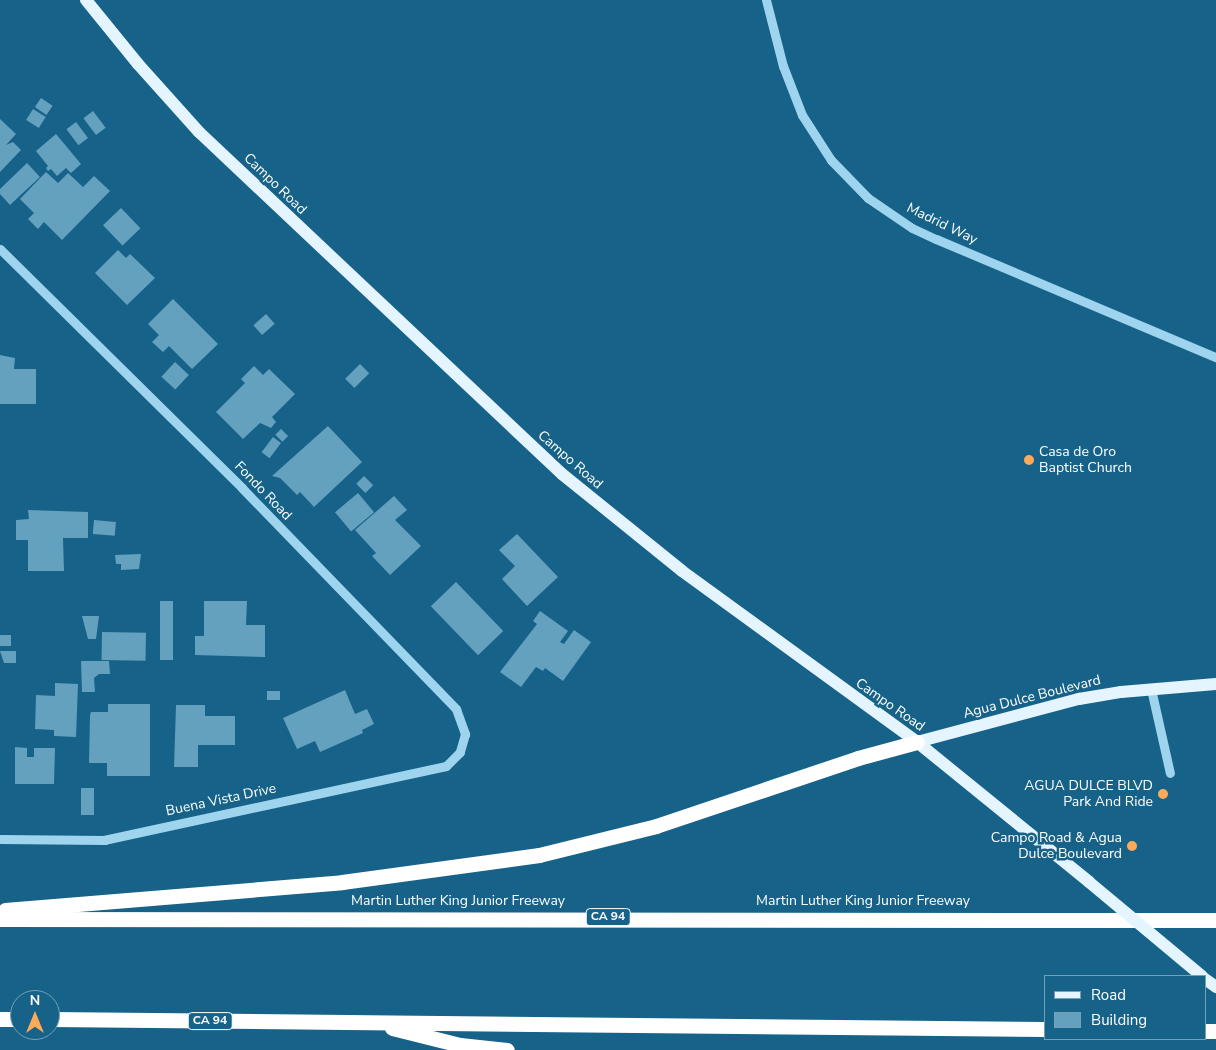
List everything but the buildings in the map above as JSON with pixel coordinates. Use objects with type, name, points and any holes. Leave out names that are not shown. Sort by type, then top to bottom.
[{"type":"highway","points":[[0,910],[342,882],[539,855],[656,826],[858,758],[917,742]]},
{"type":"highway","name":"Martin Luther King Junior Freeway","points":[[0,919],[1216,920]]},
{"type":"highway","name":"CA 94","points":[[60,1019],[1044,1029]]},
{"type":"highway","points":[[369,1022],[460,1045],[507,1050]]},
{"type":"main road","name":"Campo Road","points":[[86,0],[138,64],[199,132],[562,474],[682,571],[917,742],[1201,975]]},
{"type":"main road","name":"Agua Dulce Boulevard","points":[[917,742],[1042,707],[1151,689],[1216,684]]},
{"type":"main road","points":[[1206,980],[1216,988]]},
{"type":"street","name":"Madrid Way","points":[[766,0],[783,66],[802,115],[831,160],[868,198],[897,218],[936,239],[1216,357]]},
{"type":"street","name":"Fondo Road","points":[[0,249],[242,488],[456,709],[465,734],[460,752],[446,766]]},
{"type":"street","points":[[1151,689],[1170,773]]},
{"type":"street","name":"Buena Vista Drive","points":[[0,839],[105,840],[446,766]]},
{"type":"place","name":"Casa de Oro Baptist Church","points":[[1029,460]]},
{"type":"place","name":"AGUA DULCE BLVD Park And Ride","points":[[1163,794]]},
{"type":"place","name":"Campo Road & Agua Dulce Boulevard","points":[[1132,846]]}]
